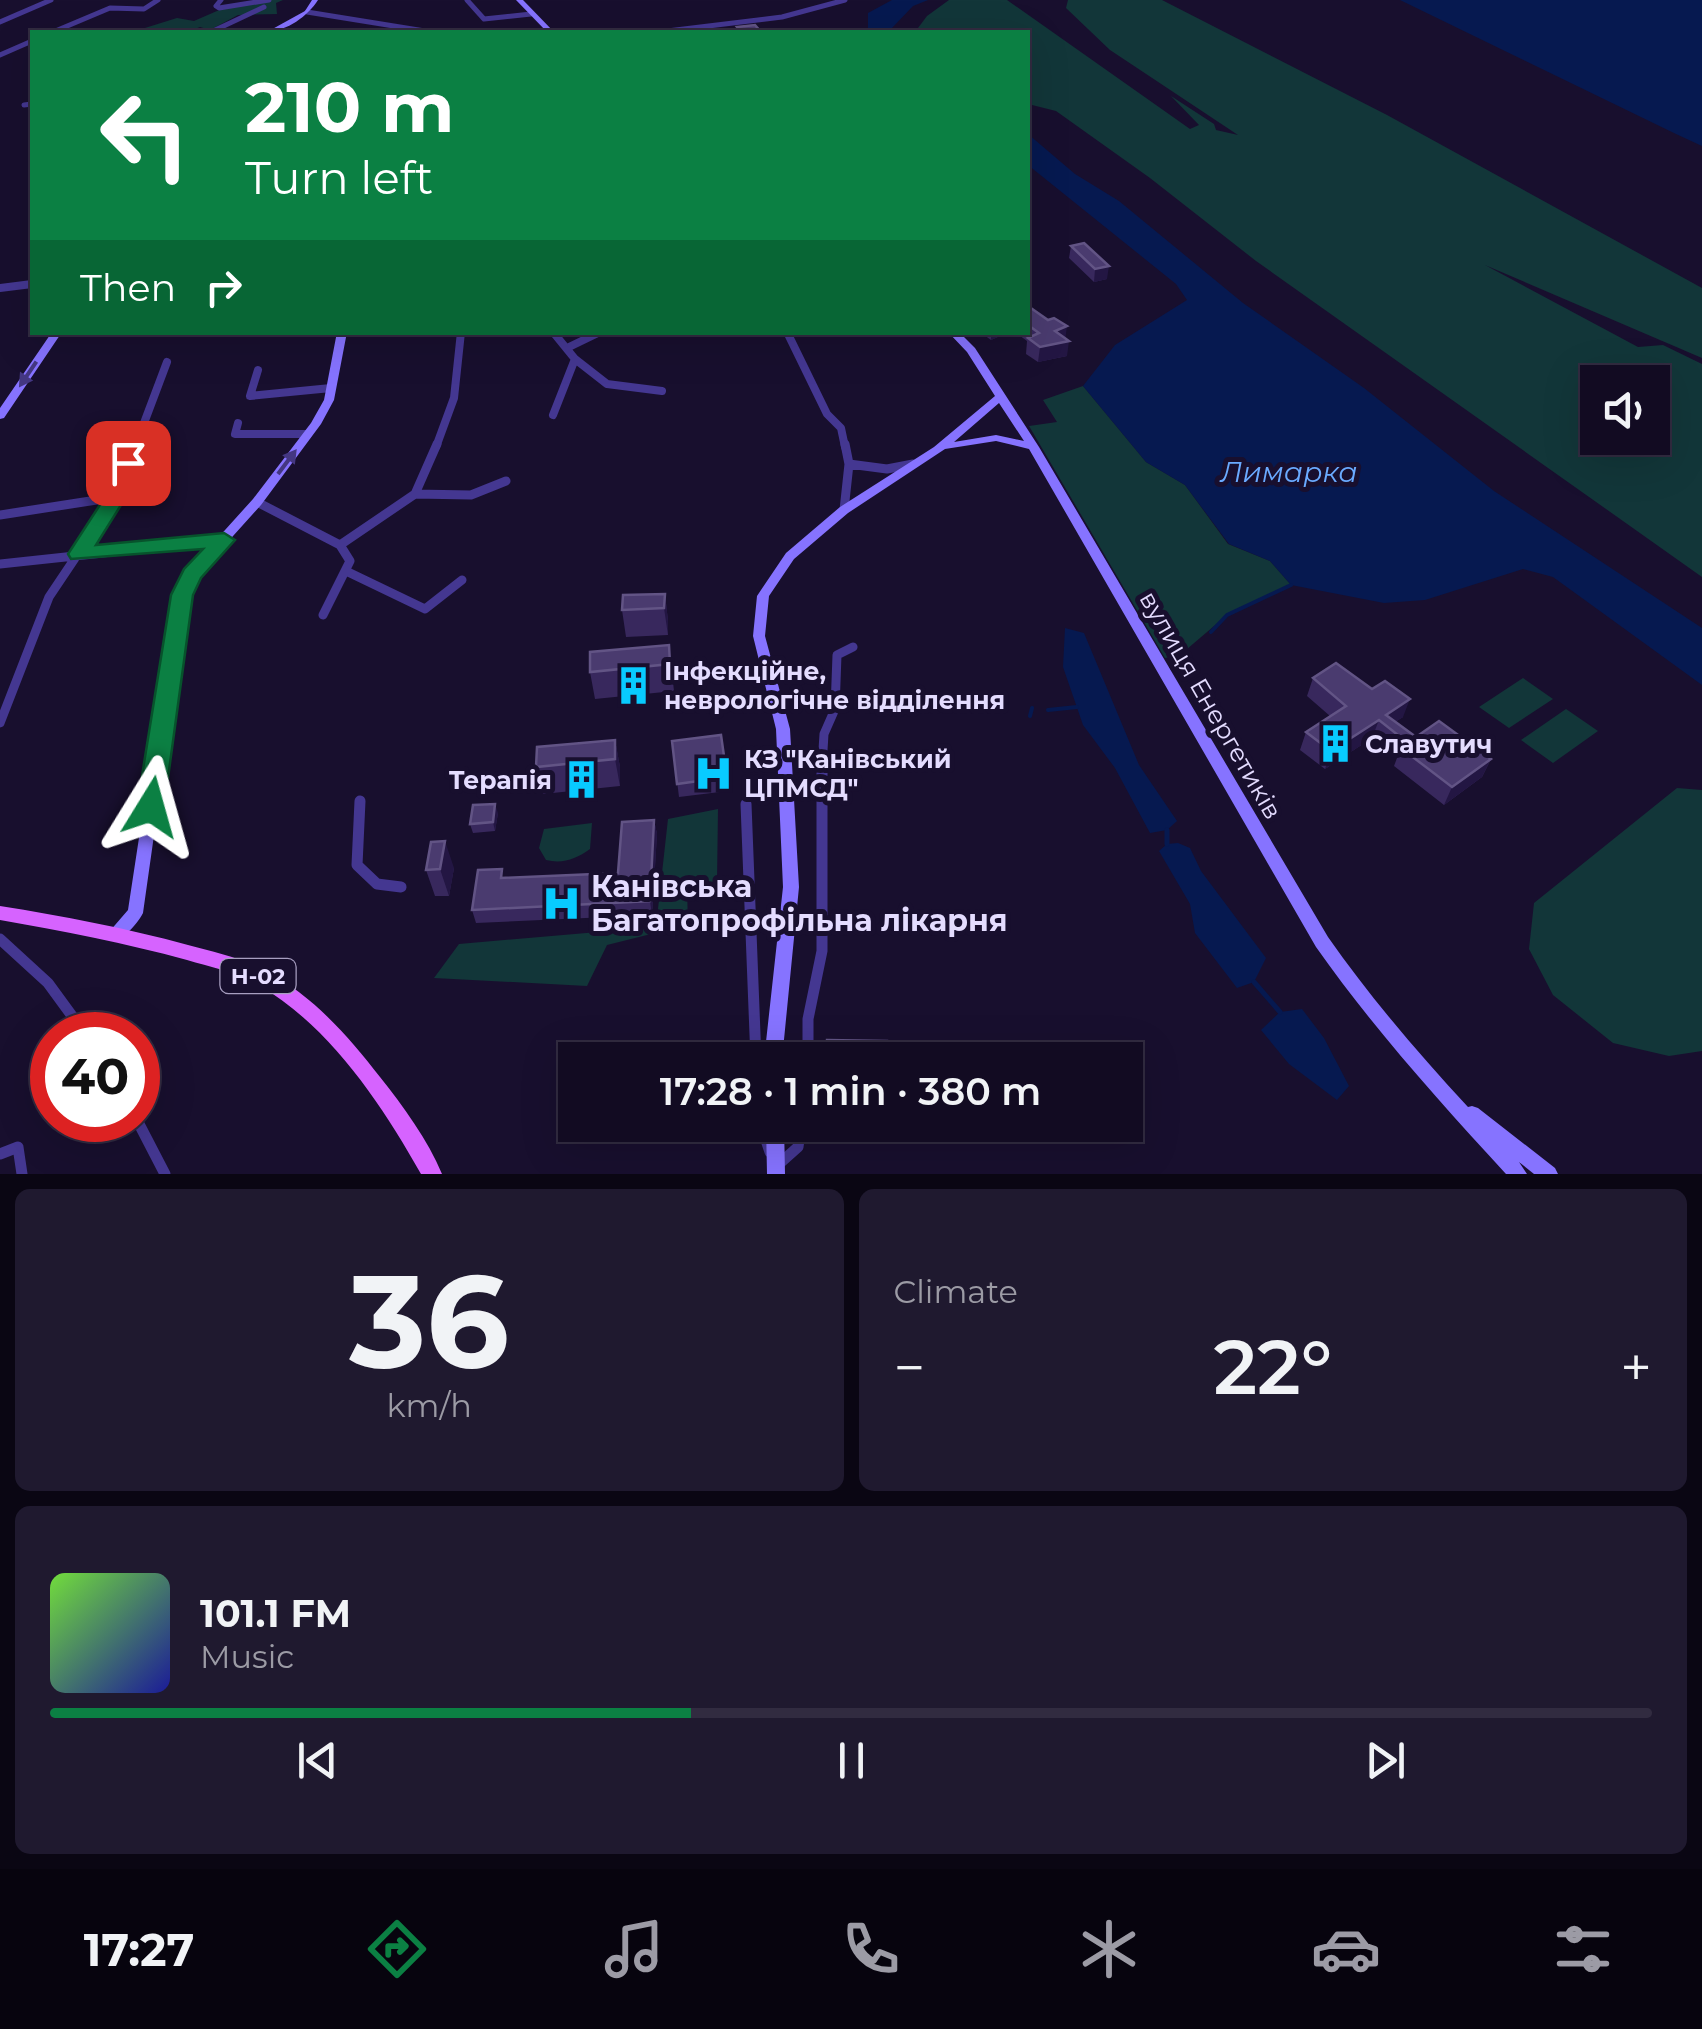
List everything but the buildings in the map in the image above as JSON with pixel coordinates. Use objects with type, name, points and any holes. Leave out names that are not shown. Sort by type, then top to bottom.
[{"type":"main road","name":"Н-02","points":[[0,912],[117,932],[236,966],[294,998],[363,1070],[432,1174]]},
{"type":"street","points":[[0,22],[51,0]]},
{"type":"street","points":[[57,30],[110,8],[144,9],[158,0]]},
{"type":"street","points":[[222,0],[216,6],[219,8],[268,3]]},
{"type":"street","points":[[276,30],[308,12],[315,0]]},
{"type":"street","points":[[467,0],[484,19],[531,14]]},
{"type":"street","points":[[520,0],[548,30]]},
{"type":"street","points":[[675,30],[782,17],[845,0]]},
{"type":"street","points":[[215,30],[268,3]]},
{"type":"street","points":[[308,12],[419,30]]},
{"type":"street","points":[[356,20],[356,30]]},
{"type":"street","points":[[0,56],[30,42]]},
{"type":"street","points":[[0,288],[30,284]]},
{"type":"street","points":[[0,416],[55,335]]},
{"type":"street","points":[[117,932],[135,913],[182,595],[192,574],[258,502],[329,400],[341,335]]},
{"type":"street","points":[[340,545],[415,494],[456,401],[461,335]]},
{"type":"street","points":[[556,335],[575,359],[607,384],[662,391]]},
{"type":"street","points":[[568,348],[594,335]]},
{"type":"street","points":[[789,335],[827,414],[841,428],[848,464],[844,510]]},
{"type":"street","name":"вулиця Енергетиків","points":[[957,335],[971,350],[1032,447],[1322,942],[1354,989],[1518,1174]]},
{"type":"street","points":[[553,415],[575,359]]},
{"type":"street","points":[[0,723],[49,598],[116,497],[167,362]]},
{"type":"street","points":[[258,370],[250,396],[331,388]]},
{"type":"street","points":[[776,1042],[792,887],[783,729],[759,636],[763,596],[790,556],[844,510],[938,448],[1000,397]]},
{"type":"street","points":[[238,423],[235,434],[308,434]]},
{"type":"street","points":[[938,448],[964,440],[996,438],[1032,447]]},
{"type":"street","points":[[848,464],[887,468],[913,464]]},
{"type":"street","points":[[415,494],[471,495],[506,481]]},
{"type":"street","points":[[0,515],[116,497]]},
{"type":"street","points":[[258,502],[340,545],[350,561],[348,572],[324,606],[323,615]]},
{"type":"street","points":[[0,564],[224,540]]},
{"type":"street","points":[[348,572],[426,609],[462,580]]},
{"type":"street","points":[[808,1042],[808,1019],[822,951],[820,800],[824,734],[835,710],[837,656],[853,647]]},
{"type":"street","points":[[360,801],[357,866],[377,884],[401,886]]},
{"type":"street","points":[[746,804],[755,1042]]},
{"type":"street","points":[[0,939],[38,969],[72,1012]]},
{"type":"street","name":"вулиця Енергетиків","points":[[1442,1092],[1549,1174]]},
{"type":"street","points":[[148,1142],[166,1174]]},
{"type":"street","points":[[767,1142],[776,1171]]},
{"type":"street","points":[[775,1142],[776,1171]]},
{"type":"street","points":[[776,1171],[799,1142]]},
{"type":"street","points":[[0,1154],[18,1147],[22,1174]]},
{"type":"green space","points":[[283,0],[276,3],[277,14],[238,15],[210,30],[200,27],[138,30],[177,18],[194,21],[233,4]]},
{"type":"green space","points":[[949,0],[1007,0],[1190,129],[1199,125],[1171,96],[1214,124],[1216,130],[1238,135],[1110,50],[1066,8],[1068,0],[1162,0],[1387,115],[1702,288],[1702,358],[1485,265],[1638,347],[1663,345],[1702,364],[1702,577],[1256,261],[1056,111],[1030,104],[1030,30],[916,30],[927,16]]},
{"type":"green space","points":[[1083,386],[1146,462],[1185,485],[1228,544],[1270,561],[1291,585],[1227,615],[1180,655],[1165,658],[1029,426],[1057,422],[1043,400]]},
{"type":"green space","points":[[1523,678],[1553,699],[1509,728],[1479,707]]},
{"type":"green space","points":[[1566,709],[1598,731],[1553,763],[1521,740]]},
{"type":"green space","points":[[1677,788],[1702,790],[1702,1051],[1669,1056],[1613,1043],[1553,995],[1529,949],[1534,903]]},
{"type":"green space","points":[[718,809],[717,882],[687,883],[688,930],[659,932],[607,945],[587,986],[434,978],[459,944],[656,927],[668,819]]},
{"type":"green space","points":[[592,823],[590,849],[569,860],[546,860],[539,848],[544,829]]},
{"type":"water","points":[[892,0],[928,0],[913,6],[892,30],[868,30],[868,13]]},
{"type":"water","points":[[1400,0],[1702,0],[1702,146],[1676,134]]},
{"type":"water","name":"Лимарка","points":[[1030,136],[1075,174],[1119,201],[1243,303],[1364,388],[1494,491],[1702,628],[1702,685],[1553,577],[1523,569],[1425,600],[1384,603],[1291,585],[1270,561],[1229,544],[1185,485],[1146,462],[1083,386],[1115,345],[1187,300],[1176,284],[1030,167]]},
{"type":"water","points":[[1065,628],[1084,633],[1139,765],[1177,821],[1167,830],[1150,833],[1115,768],[1083,725],[1063,667]]},
{"type":"water","points":[[1167,844],[1190,848],[1201,871],[1266,958],[1254,982],[1237,988],[1195,933],[1190,904],[1159,851]]},
{"type":"water","points":[[1302,1009],[1324,1038],[1349,1086],[1337,1100],[1289,1064],[1261,1030],[1280,1012]]},
{"type":"waterway","points":[[1211,632],[1227,615],[1291,585]]},
{"type":"waterway","points":[[1048,710],[1077,707]]},
{"type":"waterway","points":[[1030,716],[1032,708]]},
{"type":"waterway","points":[[1167,830],[1167,844]]},
{"type":"waterway","points":[[1254,982],[1280,1012]]},
{"type":"place","name":"Інфекційне, неврологічне відділення","points":[[634,685]]},
{"type":"place","name":"Славутич","points":[[1335,744]]},
{"type":"place","name":"КЗ \"Канівський ЦПМСД\"","points":[[714,773]]},
{"type":"place","name":"Терапія","points":[[582,780]]},
{"type":"place","name":"Канівська Багатопрофільна лікарня","points":[[561,904]]},
{"type":"route","points":[[128,463],[116,497],[79,554],[224,540],[192,574],[182,595],[151,807]]}]
